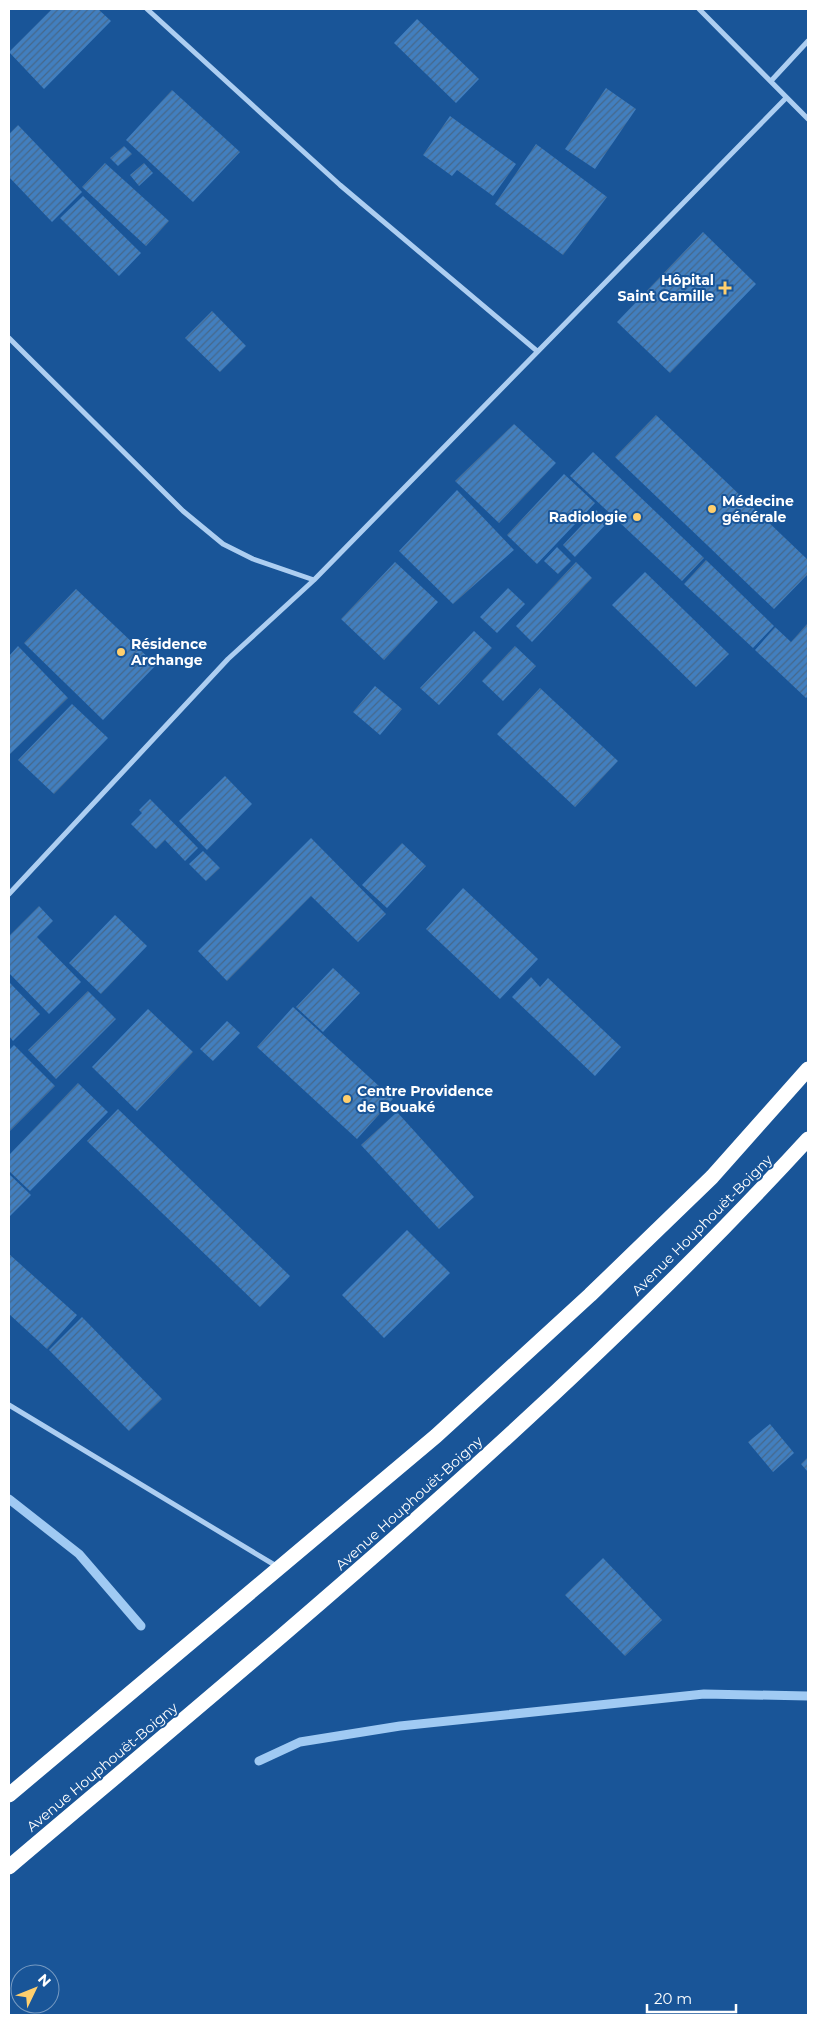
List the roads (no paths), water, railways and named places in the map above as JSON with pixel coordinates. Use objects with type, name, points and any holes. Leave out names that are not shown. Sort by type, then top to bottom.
[{"type":"highway","name":"Avenue Houphouët-Boigny","points":[[9,1795],[436,1436],[590,1295],[712,1177],[808,1069]]},
{"type":"highway","name":"Avenue Houphouët-Boigny","points":[[9,1867],[321,1603],[472,1470],[665,1287],[749,1204],[808,1139]]},
{"type":"street","points":[[147,9],[340,185],[537,351]]},
{"type":"street","points":[[699,9],[808,119]]},
{"type":"street","points":[[771,81],[808,41]]},
{"type":"street","points":[[9,894],[228,659],[314,580],[786,98]]},
{"type":"street","points":[[9,338],[183,511],[222,544],[253,559],[314,580]]},
{"type":"street","points":[[9,1405],[279,1568]]},
{"type":"waterway","points":[[9,1499],[79,1554],[141,1626]]},
{"type":"waterway","points":[[259,1761],[300,1742],[400,1726],[704,1694],[808,1696]]},
{"type":"place","name":"Hôpital Saint Camille","points":[[725,288]]},
{"type":"place","name":"Médecine générale","points":[[712,509]]},
{"type":"place","name":"Radiologie","points":[[637,517]]},
{"type":"place","name":"Résidence Archange","points":[[121,652]]},
{"type":"place","name":"Centre Providence de Bouaké","points":[[347,1099]]}]
